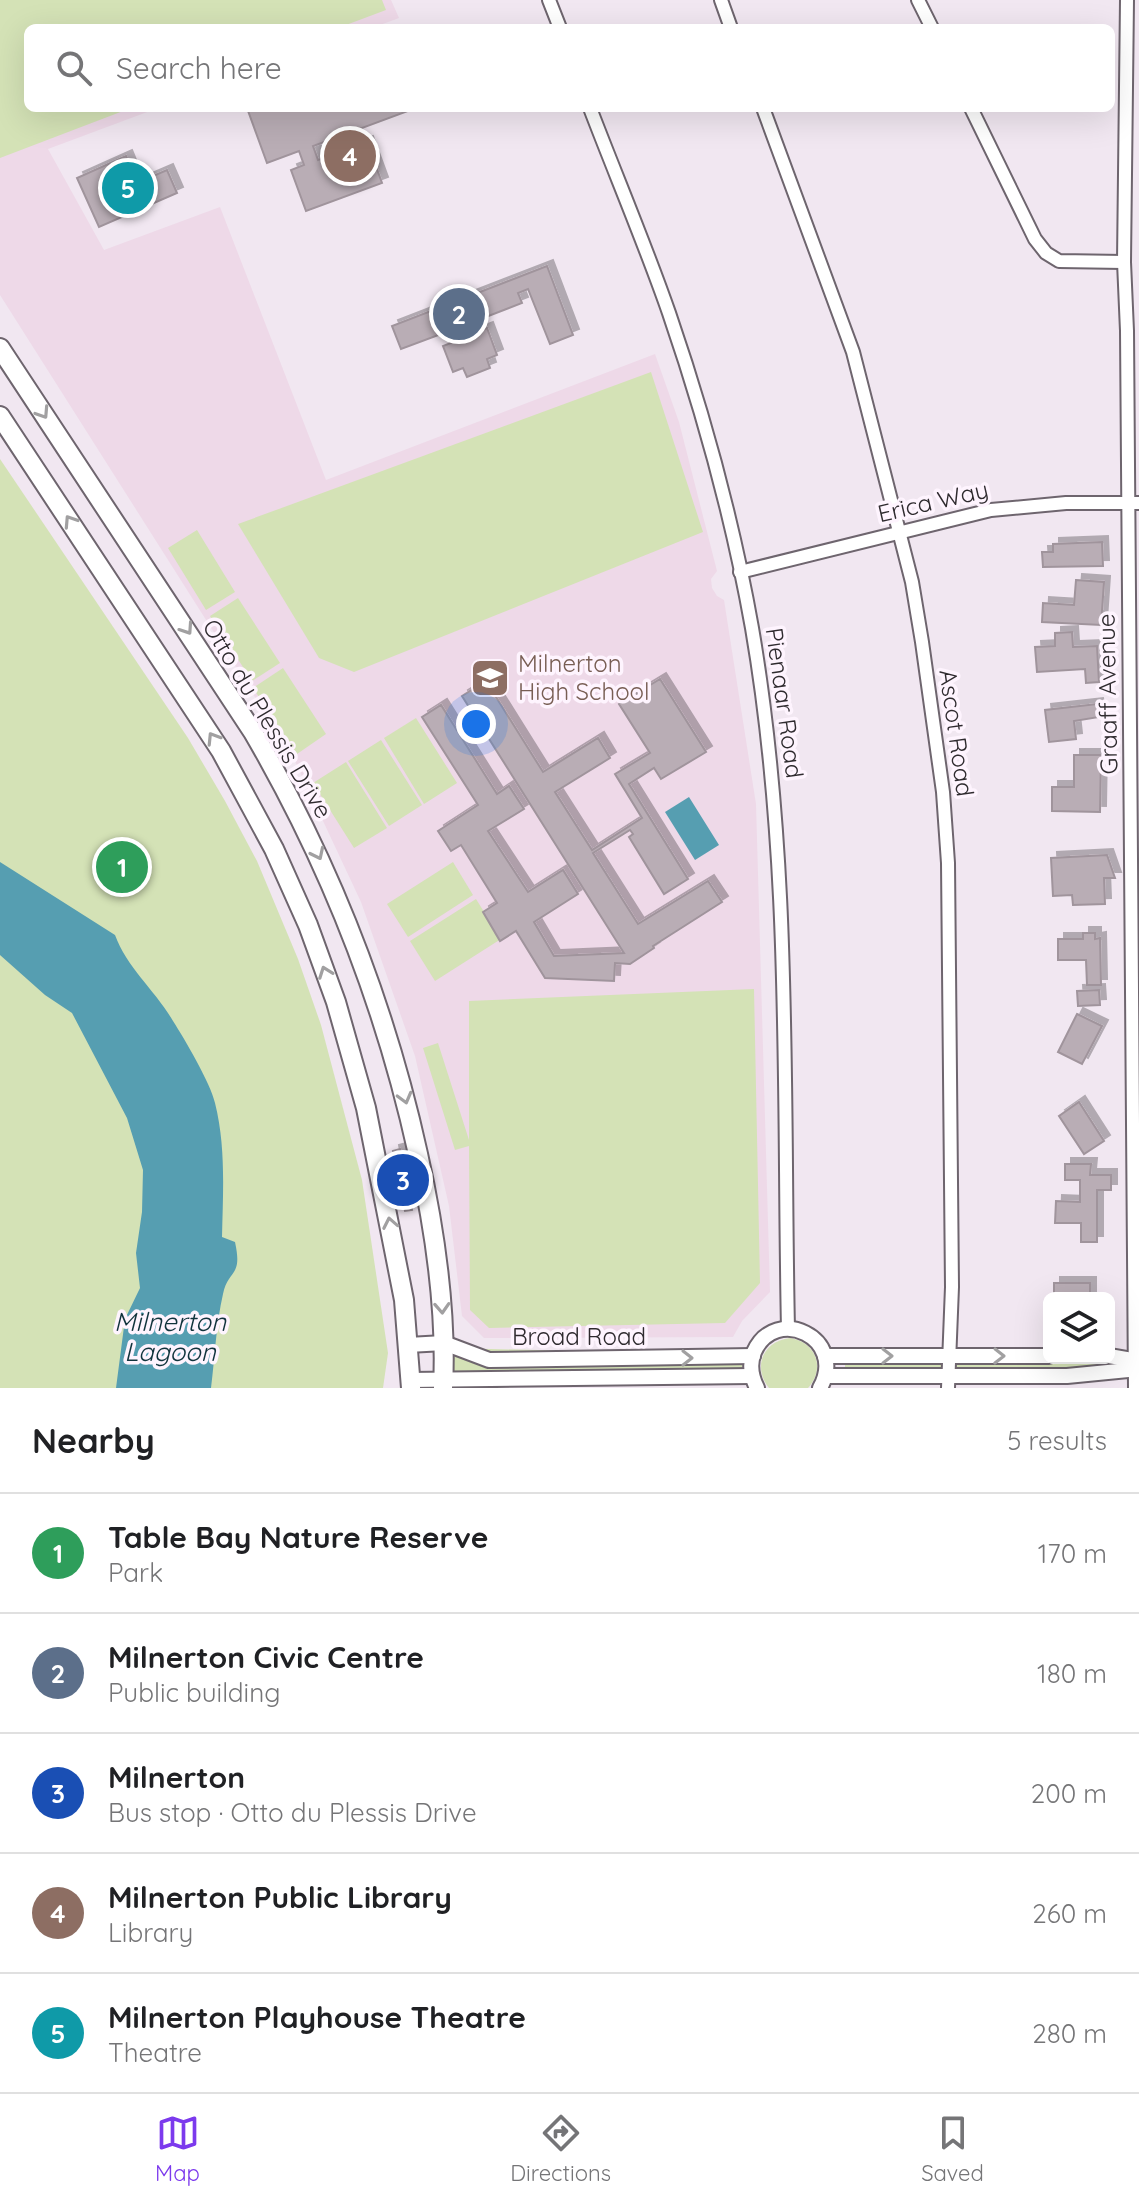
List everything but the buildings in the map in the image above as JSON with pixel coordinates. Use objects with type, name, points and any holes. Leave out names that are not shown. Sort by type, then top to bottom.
[{"type":"main road","name":"Otto du Plessis Drive","points":[[0,348],[233,700],[289,795],[321,860],[374,991],[411,1118],[439,1267],[444,1343],[443,1384]]},
{"type":"main road","points":[[0,416],[214,740],[292,888],[329,980],[366,1108],[397,1261],[410,1384]]},
{"type":"street","points":[[549,0],[558,24]]},
{"type":"street","points":[[721,0],[730,24]]},
{"type":"street","points":[[918,0],[930,24]]},
{"type":"street","name":"Graaff Avenue","points":[[1127,0],[1133,158],[1124,262],[1133,331],[1135,1388]]},
{"type":"street","name":"Pienaar Road","points":[[592,112],[686,365],[716,468],[760,680],[777,814],[785,964],[788,1329]]},
{"type":"street","name":"Ascot Road","points":[[764,112],[853,352],[912,582],[922,642],[943,792],[948,863],[952,1287],[948,1382]]},
{"type":"street","points":[[973,112],[1035,239],[1046,253],[1059,261],[1124,262]]},
{"type":"street","name":"Erica Way","points":[[740,572],[991,510],[1018,506],[1133,503]]},
{"type":"street","points":[[753,1356],[766,1337],[788,1329],[810,1335],[821,1346],[825,1356],[823,1382],[948,1382],[1067,1376],[1137,1365]]},
{"type":"street","name":"Broad Road","points":[[408,1345],[444,1343],[489,1360],[753,1356],[755,1382],[564,1379],[410,1384]]},
{"type":"street","points":[[825,1356],[1043,1356]]},
{"type":"street","points":[[1115,1358],[1137,1365]]},
{"type":"street","points":[[564,1379],[566,1359]]},
{"type":"shaded area","name":"Milnerton High School","points":[[0,0],[391,0],[399,18],[383,24],[24,24],[24,112],[147,112],[48,149],[104,250],[220,207],[326,480],[655,354],[679,422],[717,571],[711,579],[712,588],[724,600],[756,804],[770,1292],[742,1321],[733,1337],[484,1338],[462,1316],[449,1206],[415,1056],[361,902],[293,757],[0,295]]},
{"type":"green space","points":[[0,0],[382,0],[386,10],[349,24],[24,24],[24,112],[121,112],[0,158]]},
{"type":"green space","points":[[651,372],[703,532],[354,672],[319,658],[238,524]]},
{"type":"green space","points":[[0,459],[188,738],[257,861],[298,959],[321,1025],[362,1180],[388,1353],[383,1388],[0,1388]]},
{"type":"green space","points":[[197,530],[235,592],[206,610],[168,548]]},
{"type":"green space","points":[[238,598],[280,663],[252,681],[210,616]]},
{"type":"green space","points":[[283,668],[326,734],[297,754],[253,688]]},
{"type":"green space","points":[[416,718],[457,783],[424,804],[384,738]]},
{"type":"green space","points":[[381,740],[422,805],[389,826],[348,761]]},
{"type":"green space","points":[[346,762],[387,828],[354,848],[313,783]]},
{"type":"green space","points":[[453,862],[473,895],[408,937],[387,904]]},
{"type":"green space","points":[[476,899],[501,939],[435,981],[410,941]]},
{"type":"green space","points":[[754,989],[760,1283],[725,1323],[489,1328],[470,1310],[469,1146],[455,1150],[423,1048],[438,1043],[469,1140],[469,1001]]},
{"type":"green space","points":[[790,1338],[806,1345],[816,1357],[813,1380],[808,1388],[769,1388],[761,1372],[763,1356],[773,1344]]},
{"type":"green space","points":[[451,1348],[742,1355],[742,1370],[453,1374]]},
{"type":"green space","points":[[1115,1361],[1131,1361],[1115,1368],[845,1369],[845,1363],[1115,1364]]},
{"type":"water","points":[[689,797],[719,845],[695,860],[665,812]]},
{"type":"water","name":"Milnerton Lagoon","points":[[0,862],[115,935],[127,958],[178,1029],[212,1095],[222,1153],[222,1237],[235,1242],[237,1262],[223,1294],[211,1388],[116,1388],[125,1319],[140,1288],[136,1253],[142,1212],[143,1170],[127,1118],[72,1013],[45,995],[0,955]]},
{"type":"place","name":"Milnerton Public Library","points":[[350,156]]},
{"type":"place","name":"Milnerton Playhouse Theatre","points":[[128,188]]},
{"type":"place","name":"Milnerton Civic Centre","points":[[459,314]]},
{"type":"place","name":"Milnerton High School","points":[[490,678]]},
{"type":"place","name":"Table Bay Nature Reserve","points":[[122,867]]},
{"type":"place","name":"Milnerton","points":[[403,1180]]}]
